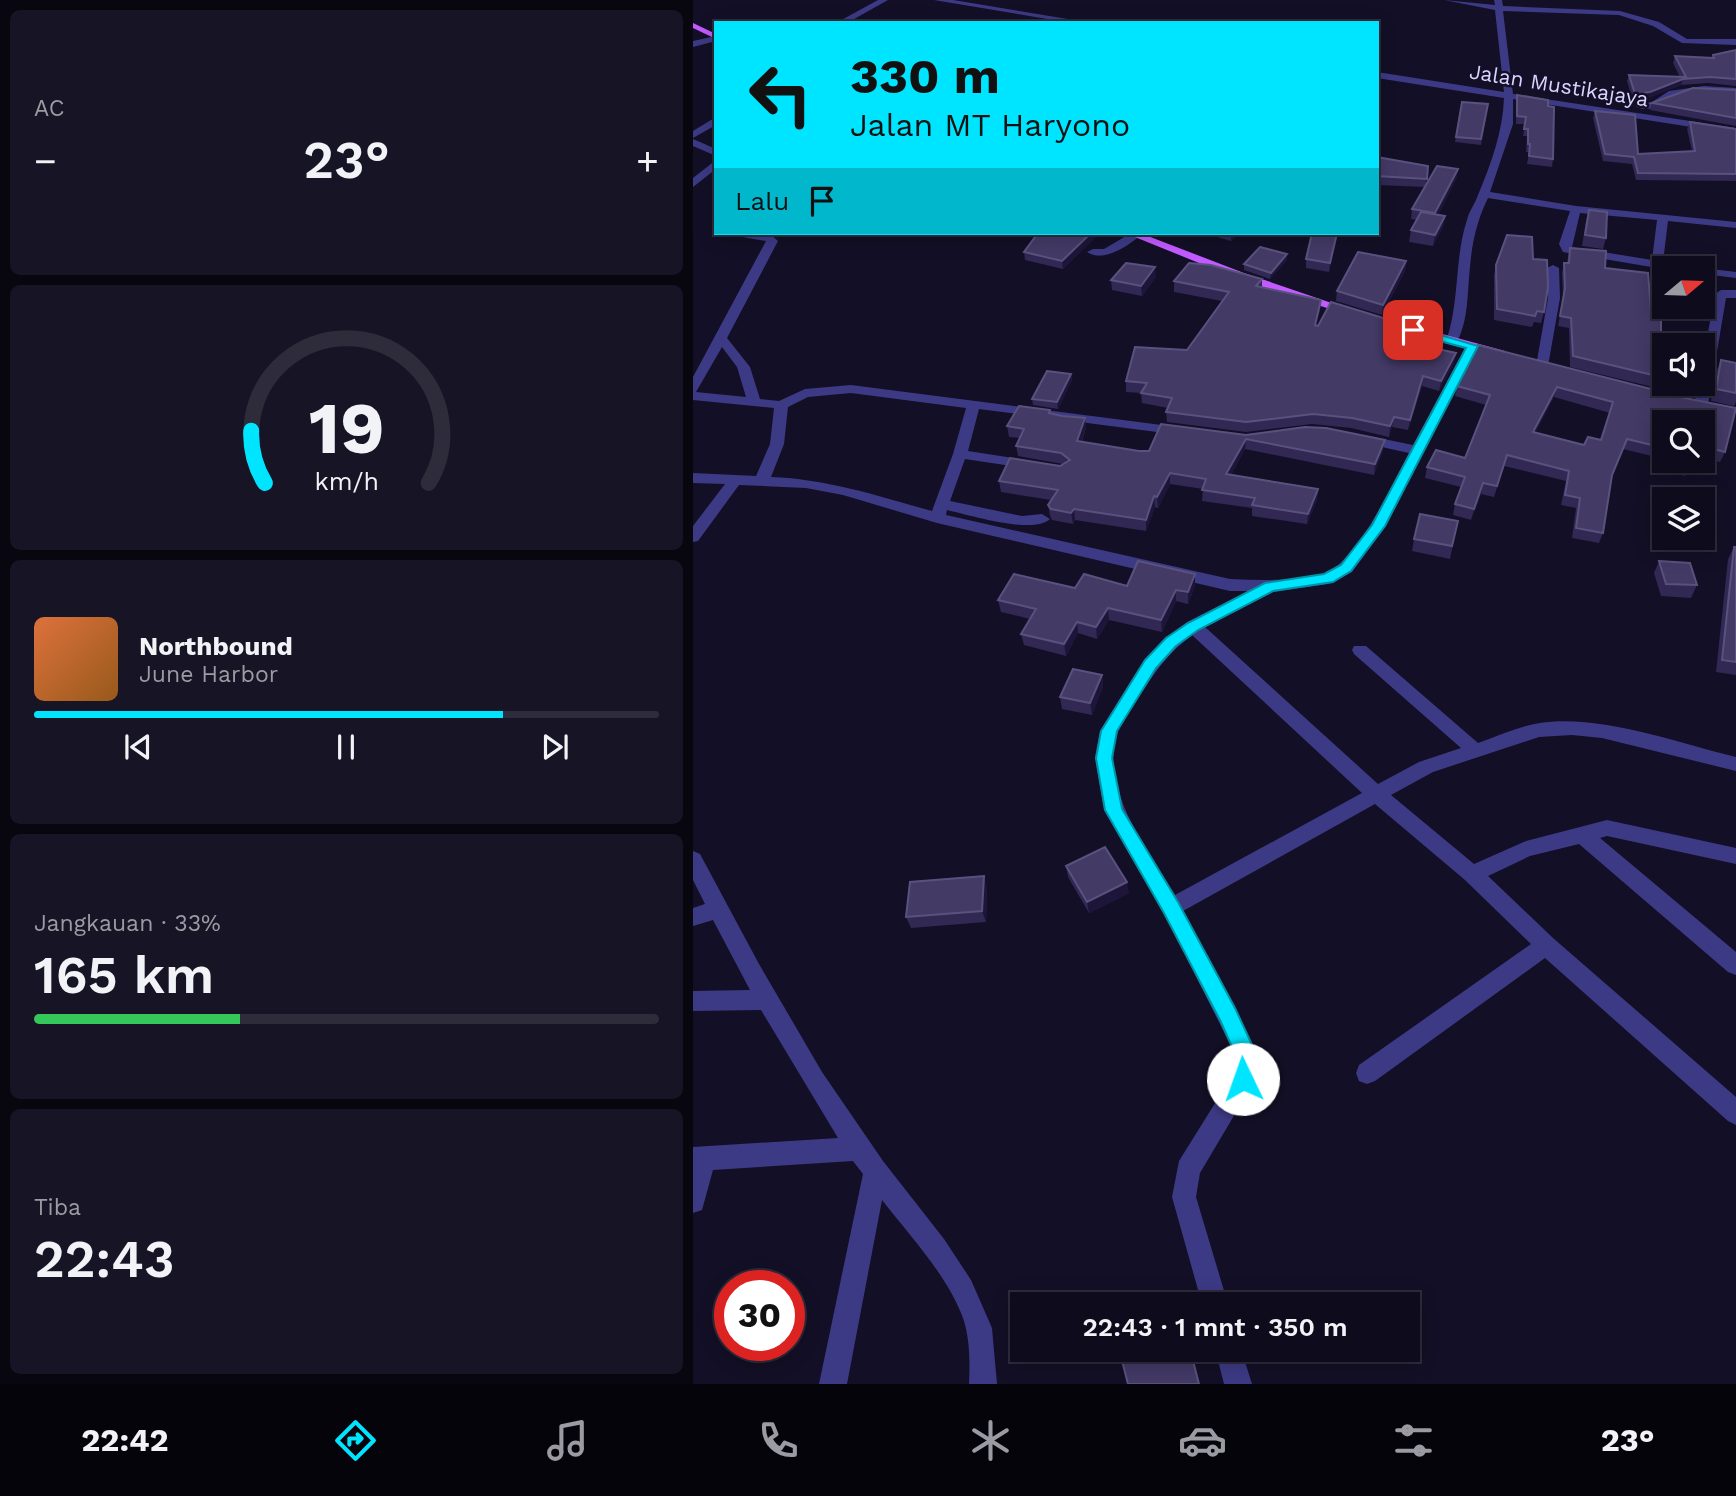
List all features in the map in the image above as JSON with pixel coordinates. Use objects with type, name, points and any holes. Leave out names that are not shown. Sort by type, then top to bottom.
[{"type":"main road","points":[[693,25],[714,36]]},
{"type":"main road","points":[[1135,235],[1272,288],[1370,318]]},
{"type":"main road","points":[[1394,325],[1509,357]]},
{"type":"main road","points":[[1684,401],[1707,407]]},
{"type":"street","points":[[844,21],[884,0]]},
{"type":"street","points":[[938,0],[1075,21]]},
{"type":"street","points":[[1448,0],[1606,11],[1645,19],[1685,41],[1736,42]]},
{"type":"street","points":[[1452,341],[1460,318],[1464,265],[1472,220],[1484,194],[1508,124],[1509,94],[1499,30],[1499,4]]},
{"type":"street","points":[[693,44],[714,38]]},
{"type":"street","name":"Jalan Mustikajaya","points":[[1379,75],[1736,131]]},
{"type":"street","points":[[1532,98],[1649,107],[1661,98],[1691,88],[1736,91]]},
{"type":"street","points":[[693,135],[713,125]]},
{"type":"street","points":[[693,142],[714,152]]},
{"type":"street","points":[[693,184],[714,165]]},
{"type":"street","points":[[1484,194],[1576,209],[1732,224],[1736,239]]},
{"type":"street","points":[[1576,209],[1565,244],[1567,250],[1652,264]]},
{"type":"street","points":[[1658,256],[1663,217]]},
{"type":"street","points":[[693,389],[772,241],[770,237],[754,235]]},
{"type":"street","points":[[1093,252],[1106,252],[1132,235]]},
{"type":"street","points":[[1542,366],[1554,298],[1553,268]]},
{"type":"street","points":[[1715,272],[1736,275]]},
{"type":"street","points":[[1707,407],[1721,294],[1736,294]]},
{"type":"street","points":[[721,339],[743,364],[749,376],[754,402]]},
{"type":"street","points":[[693,478],[806,483],[939,511],[1230,585],[1270,587],[1328,579],[1346,568],[1378,526],[1472,346]]},
{"type":"street","points":[[693,396],[781,405],[805,393],[851,389],[1201,434]]},
{"type":"street","points":[[762,480],[777,444],[781,405]]},
{"type":"street","points":[[939,511],[960,454],[973,405]]},
{"type":"street","points":[[1348,436],[1416,450]]},
{"type":"street","points":[[960,454],[1052,468]]},
{"type":"street","points":[[693,537],[736,479]]},
{"type":"street","points":[[939,511],[1022,521],[1042,519]]},
{"type":"street","points":[[1212,1292],[1184,1197],[1188,1170],[1243,1079],[1243,1047],[1171,907],[1114,810],[1104,758],[1109,731],[1150,664],[1171,642],[1193,626],[1270,587]]},
{"type":"street","points":[[1193,626],[1376,794],[1472,874],[1546,945],[1736,1113]]},
{"type":"street","points":[[1360,650],[1477,751]]},
{"type":"street","points":[[1171,907],[1426,767],[1539,730],[1572,728],[1602,731],[1736,764]]},
{"type":"street","points":[[1472,874],[1527,849],[1607,828],[1736,856]]},
{"type":"street","points":[[1581,834],[1736,965]]},
{"type":"street","points":[[693,860],[766,1000],[858,1149],[947,1266],[973,1312],[984,1359],[983,1384]]},
{"type":"street","points":[[693,917],[717,909]]},
{"type":"street","points":[[1367,1073],[1546,945]]},
{"type":"street","points":[[693,1001],[766,1000]]},
{"type":"street","points":[[693,1201],[699,1159],[858,1149]]},
{"type":"street","points":[[833,1384],[875,1172]]},
{"type":"street","points":[[1232,1362],[1238,1384]]},
{"type":"building","points":[[1736,50],[1736,79],[1683,79],[1650,92],[1635,94],[1629,75],[1686,77],[1675,56],[1714,58],[1713,55]]},
{"type":"building","points":[[1693,88],[1736,90],[1736,118],[1652,103]]},
{"type":"building","points":[[1517,95],[1548,100],[1548,106],[1554,107],[1553,159],[1529,156],[1528,129],[1524,129],[1526,117],[1517,116]]},
{"type":"building","points":[[1462,102],[1488,104],[1481,139],[1456,137]]},
{"type":"building","points":[[1595,111],[1635,115],[1638,154],[1695,151],[1690,122],[1736,129],[1736,174],[1638,173],[1634,157],[1605,154]]},
{"type":"building","points":[[1379,157],[1428,166],[1427,179],[1379,176]]},
{"type":"building","points":[[1437,166],[1458,169],[1435,213],[1412,209]]},
{"type":"building","points":[[1589,210],[1607,212],[1606,238],[1585,235]]},
{"type":"building","points":[[1421,212],[1445,216],[1435,235],[1411,230]]},
{"type":"building","points":[[1037,235],[1089,235],[1062,261],[1024,252]]},
{"type":"building","points":[[1312,235],[1337,235],[1330,263],[1306,259]]},
{"type":"building","points":[[1507,235],[1532,237],[1533,259],[1547,260],[1548,287],[1544,312],[1537,311],[1535,316],[1497,309],[1496,265]]},
{"type":"building","points":[[1260,247],[1287,254],[1271,273],[1244,264]]},
{"type":"building","points":[[1570,248],[1606,251],[1605,268],[1648,273],[1652,319],[1661,319],[1661,333],[1652,333],[1652,375],[1573,356],[1571,318],[1560,316],[1565,288],[1564,263],[1569,263]]},
{"type":"building","points":[[1358,252],[1406,261],[1383,305],[1337,291]]},
{"type":"building","points":[[1126,263],[1155,267],[1141,286],[1111,280]]},
{"type":"building","points":[[1189,263],[1211,265],[1262,279],[1256,286],[1321,300],[1315,325],[1318,326],[1331,302],[1426,331],[1415,344],[1456,353],[1441,381],[1423,376],[1410,420],[1394,417],[1390,426],[1313,414],[1246,422],[1166,412],[1172,398],[1141,393],[1147,383],[1126,381],[1135,347],[1187,350],[1229,292],[1174,281]]},
{"type":"building","points":[[1478,345],[1652,389],[1652,396],[1674,396],[1736,408],[1725,452],[1715,449],[1715,410],[1652,410],[1652,445],[1627,439],[1612,475],[1603,533],[1576,528],[1580,498],[1565,495],[1569,471],[1507,455],[1497,486],[1483,483],[1474,509],[1455,504],[1465,477],[1427,467],[1436,450],[1465,458],[1490,395],[1457,386]],"holes":[[[1557,387],[1613,402],[1601,440],[1588,437],[1584,445],[1533,432]]]},
{"type":"building","points":[[1721,360],[1736,363],[1736,393],[1716,389]]},
{"type":"building","points":[[1047,371],[1071,374],[1057,402],[1032,399]]},
{"type":"building","points":[[1019,406],[1050,410],[1049,413],[1062,416],[1085,418],[1077,441],[1139,451],[1149,451],[1161,424],[1246,435],[1305,427],[1326,428],[1385,440],[1375,464],[1246,439],[1226,474],[1318,489],[1308,514],[1252,505],[1255,498],[1202,490],[1206,479],[1170,473],[1157,497],[1154,496],[1146,520],[1074,509],[1071,513],[1051,509],[1048,505],[1058,490],[999,481],[1010,458],[1060,466],[1070,460],[1061,453],[1016,446],[1024,429],[1007,426]]},
{"type":"building","points":[[1420,514],[1458,521],[1452,546],[1414,539]]},
{"type":"building","points":[[1736,547],[1736,662],[1722,660]]},
{"type":"building","points":[[1138,561],[1195,574],[1188,592],[1176,590],[1161,620],[1108,608],[1096,627],[1077,622],[1064,644],[1021,634],[1036,609],[998,600],[1014,574],[1075,588],[1084,574],[1127,586]]},
{"type":"building","points":[[1659,561],[1690,563],[1697,585],[1666,584]]},
{"type":"building","points":[[1073,669],[1102,675],[1090,703],[1060,697]]},
{"type":"building","points":[[1105,847],[1127,882],[1087,902],[1066,866]]},
{"type":"building","points":[[984,876],[982,911],[906,917],[910,882]]},
{"type":"building","points":[[1122,1362],[1193,1362],[1199,1384],[1128,1384]]},
{"type":"route","points":[[1243,1079],[1243,1047],[1228,1015],[1171,907],[1114,810],[1104,758],[1109,731],[1150,664],[1171,642],[1193,626],[1270,587],[1328,579],[1346,568],[1361,550],[1378,526],[1472,346],[1413,330]]}]
